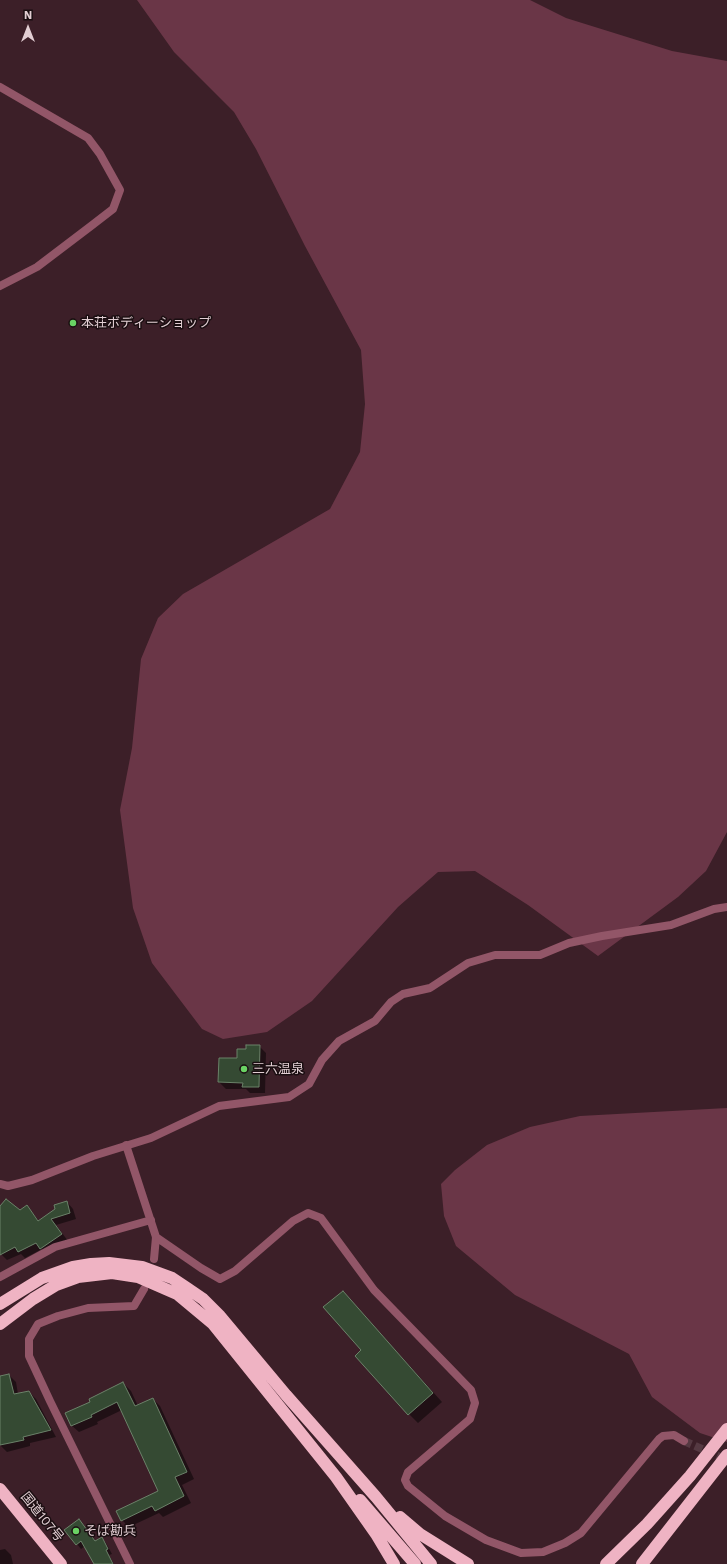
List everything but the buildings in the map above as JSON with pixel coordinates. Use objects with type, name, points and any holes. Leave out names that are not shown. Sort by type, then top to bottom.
[{"type":"highway","points":[[0,1304],[42,1278],[73,1267],[91,1264],[127,1264],[156,1271],[172,1278],[203,1299],[220,1316],[286,1395],[376,1497],[431,1564]]},
{"type":"highway","points":[[0,1324],[33,1299],[56,1285],[78,1277],[97,1274],[124,1274],[138,1276],[177,1294],[213,1324],[336,1477],[376,1534],[394,1564]]},
{"type":"highway","points":[[606,1564],[647,1524],[690,1476],[727,1429]]},
{"type":"highway","points":[[642,1564],[727,1455]]},
{"type":"highway","points":[[651,1564],[727,1466]]},
{"type":"highway","points":[[336,1477],[369,1510],[415,1564]]},
{"type":"highway","name":"国道107号","points":[[0,1489],[61,1564]]},
{"type":"highway","points":[[376,1497],[420,1534],[468,1564]]},
{"type":"street","points":[[0,87],[88,138],[100,154],[120,190],[113,208],[102,217],[37,267],[0,286]]},
{"type":"street","points":[[0,1184],[8,1186],[32,1180],[93,1156],[152,1138],[219,1106],[289,1097],[309,1084],[322,1060],[339,1041],[375,1021],[392,1002],[403,994],[430,988],[468,963],[495,955],[540,954],[589,939],[671,925],[714,909],[727,907]]},
{"type":"street","points":[[126,1145],[156,1237],[154,1260]]},
{"type":"street","points":[[156,1237],[201,1268],[220,1279],[235,1271],[293,1221],[308,1213],[321,1218],[374,1290],[471,1390],[475,1403],[470,1419],[408,1472],[405,1480],[408,1486],[445,1516],[486,1540],[520,1553],[543,1552],[565,1543],[581,1533],[659,1439],[664,1436],[674,1435],[684,1441]]},
{"type":"street","points":[[0,1277],[55,1247],[151,1220]]},
{"type":"street","points":[[130,1564],[29,1356],[29,1339],[38,1324],[58,1316],[88,1308],[134,1306],[144,1289]]},
{"type":"shaded area","points":[[137,0],[530,0],[566,18],[672,51],[727,61],[727,832],[706,871],[678,897],[598,956],[528,905],[475,871],[438,872],[398,907],[312,1001],[267,1032],[223,1039],[202,1029],[152,963],[133,908],[120,810],[132,748],[141,659],[158,618],[183,594],[330,509],[360,452],[365,404],[361,350],[305,246],[256,149],[234,112],[174,52]]},
{"type":"shaded area","points":[[727,1108],[727,1442],[700,1433],[652,1397],[629,1354],[515,1295],[456,1246],[444,1216],[441,1184],[455,1170],[487,1145],[530,1127],[580,1116]]},
{"type":"tunnel","points":[[684,1441],[727,1460]]},
{"type":"place","name":"本荘ボディーショップ","points":[[73,323]]},
{"type":"place","name":"三六温泉","points":[[244,1069]]},
{"type":"place","name":"そば勘兵","points":[[76,1531]]}]
